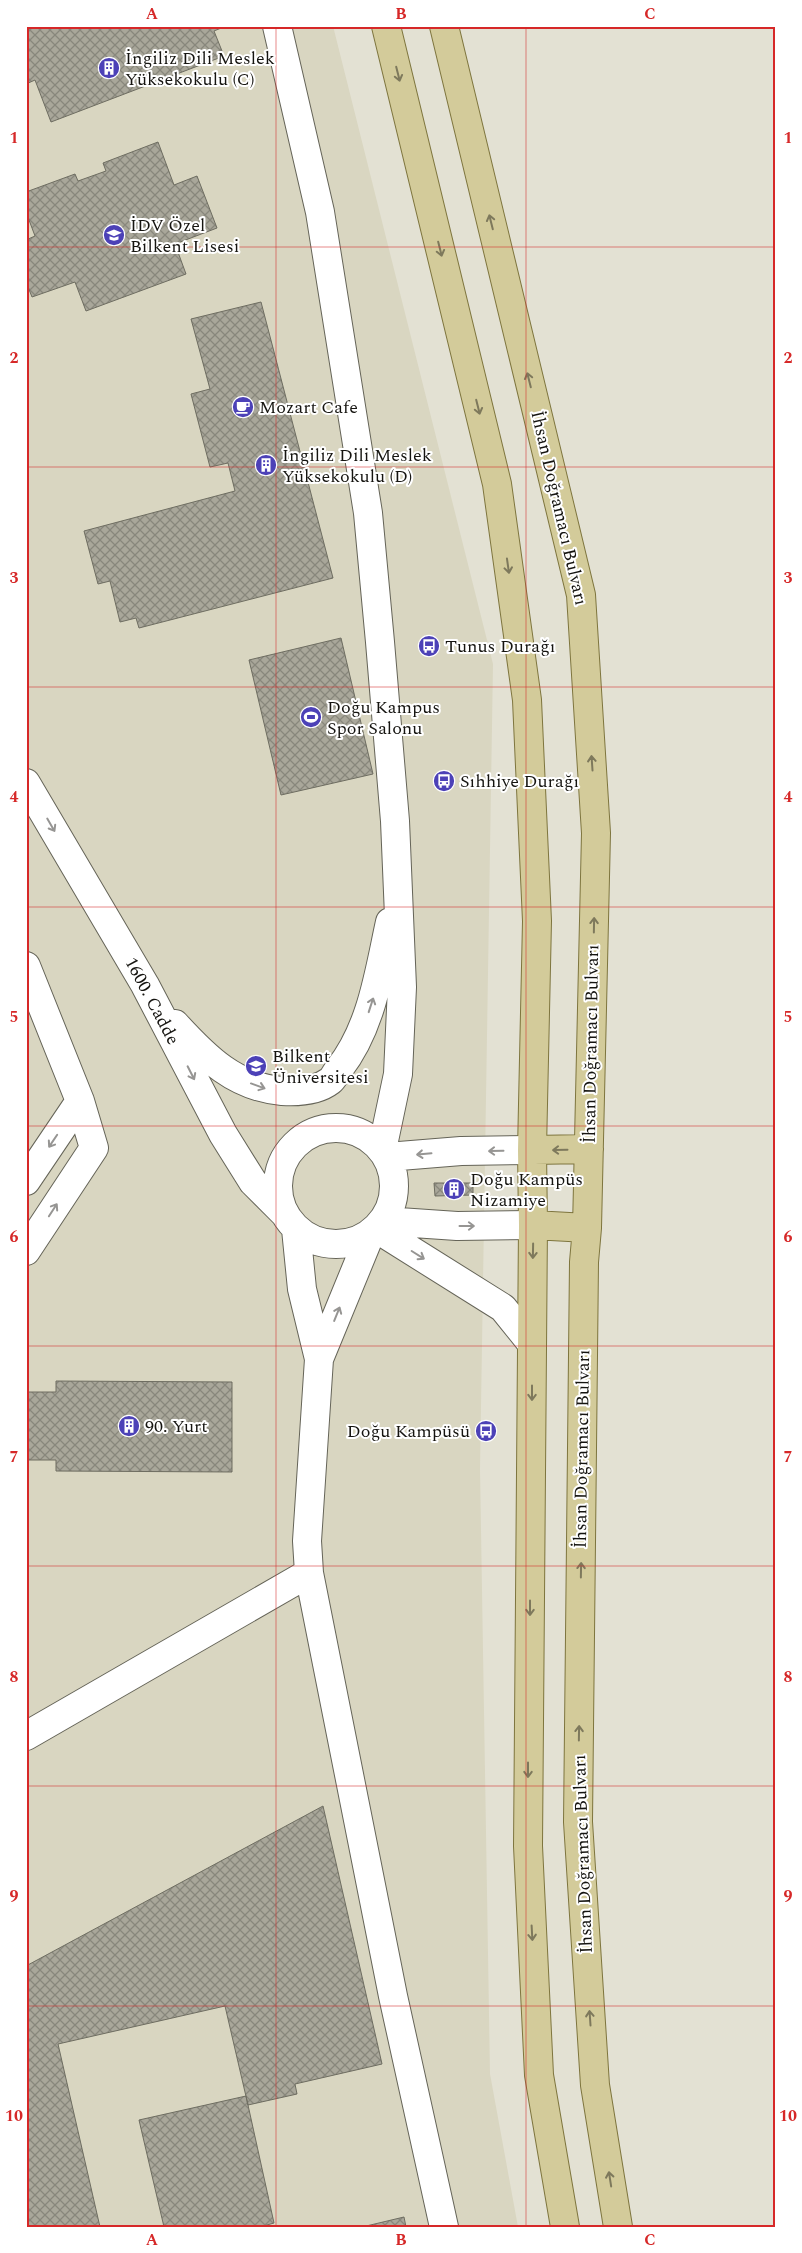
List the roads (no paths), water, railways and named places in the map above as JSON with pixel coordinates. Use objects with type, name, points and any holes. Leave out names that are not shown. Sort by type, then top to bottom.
[{"type":"main road","points":[[386,26],[497,484],[527,700],[536,921],[532,1150],[528,1846],[539,2075],[564,2227]]},
{"type":"main road","name":"İhsan Doğramacı Bulvarı","points":[[444,26],[581,595],[596,833],[587,1228],[584,1262],[578,1822],[595,2085],[618,2227]]},
{"type":"main road","points":[[532,1150],[589,1149]]},
{"type":"main road","points":[[533,1225],[587,1228]]},
{"type":"street","points":[[277,26],[320,212],[368,513],[395,811],[402,987],[398,1074],[385,1153]]},
{"type":"street","name":"1600. Cadde","points":[[28,788],[145,986],[222,1134],[253,1182],[290,1221],[312,1240],[332,1244],[351,1243],[377,1228],[533,1225]]},
{"type":"street","points":[[145,986],[199,1050],[228,1073],[262,1089],[294,1092],[316,1088],[330,1080],[351,1054],[363,1027],[372,1002],[399,884]]},
{"type":"street","points":[[26,966],[80,1101],[94,1148],[26,1251]]},
{"type":"street","points":[[26,1181],[80,1101]]},
{"type":"street","points":[[319,1359],[377,1228],[393,1203],[395,1185],[392,1166],[385,1153],[368,1137],[351,1129],[332,1127],[314,1132],[297,1142],[285,1157],[278,1174],[278,1194],[290,1221],[302,1289],[319,1359],[307,1542],[309,1573],[393,1996],[444,2227]]},
{"type":"street","points":[[385,1153],[532,1150]]},
{"type":"street","points":[[377,1228],[503,1308],[532,1344]]},
{"type":"street","points":[[26,1736],[309,1573]]},
{"type":"place","name":"İngiliz Dili Meslek Yüksekokulu (C)","points":[[109,68]]},
{"type":"place","name":"İDV Özel Bilkent Lisesi","points":[[114,235]]},
{"type":"place","name":"Mozart Cafe","points":[[243,407]]},
{"type":"place","name":"İngiliz Dili Meslek Yüksekokulu (D)","points":[[266,465]]},
{"type":"place","name":"Tunus Durağı","points":[[429,646]]},
{"type":"place","name":"Doğu Kampus Spor Salonu","points":[[311,717]]},
{"type":"place","name":"Sıhhiye Durağı","points":[[444,781]]},
{"type":"place","name":"Bilkent Üniversitesi","points":[[256,1066]]},
{"type":"place","name":"Doğu Kampüs Nizamiye","points":[[454,1189]]},
{"type":"place","name":"90. Yurt","points":[[129,1426]]},
{"type":"place","name":"Doğu Kampüsü","points":[[486,1431]]}]
